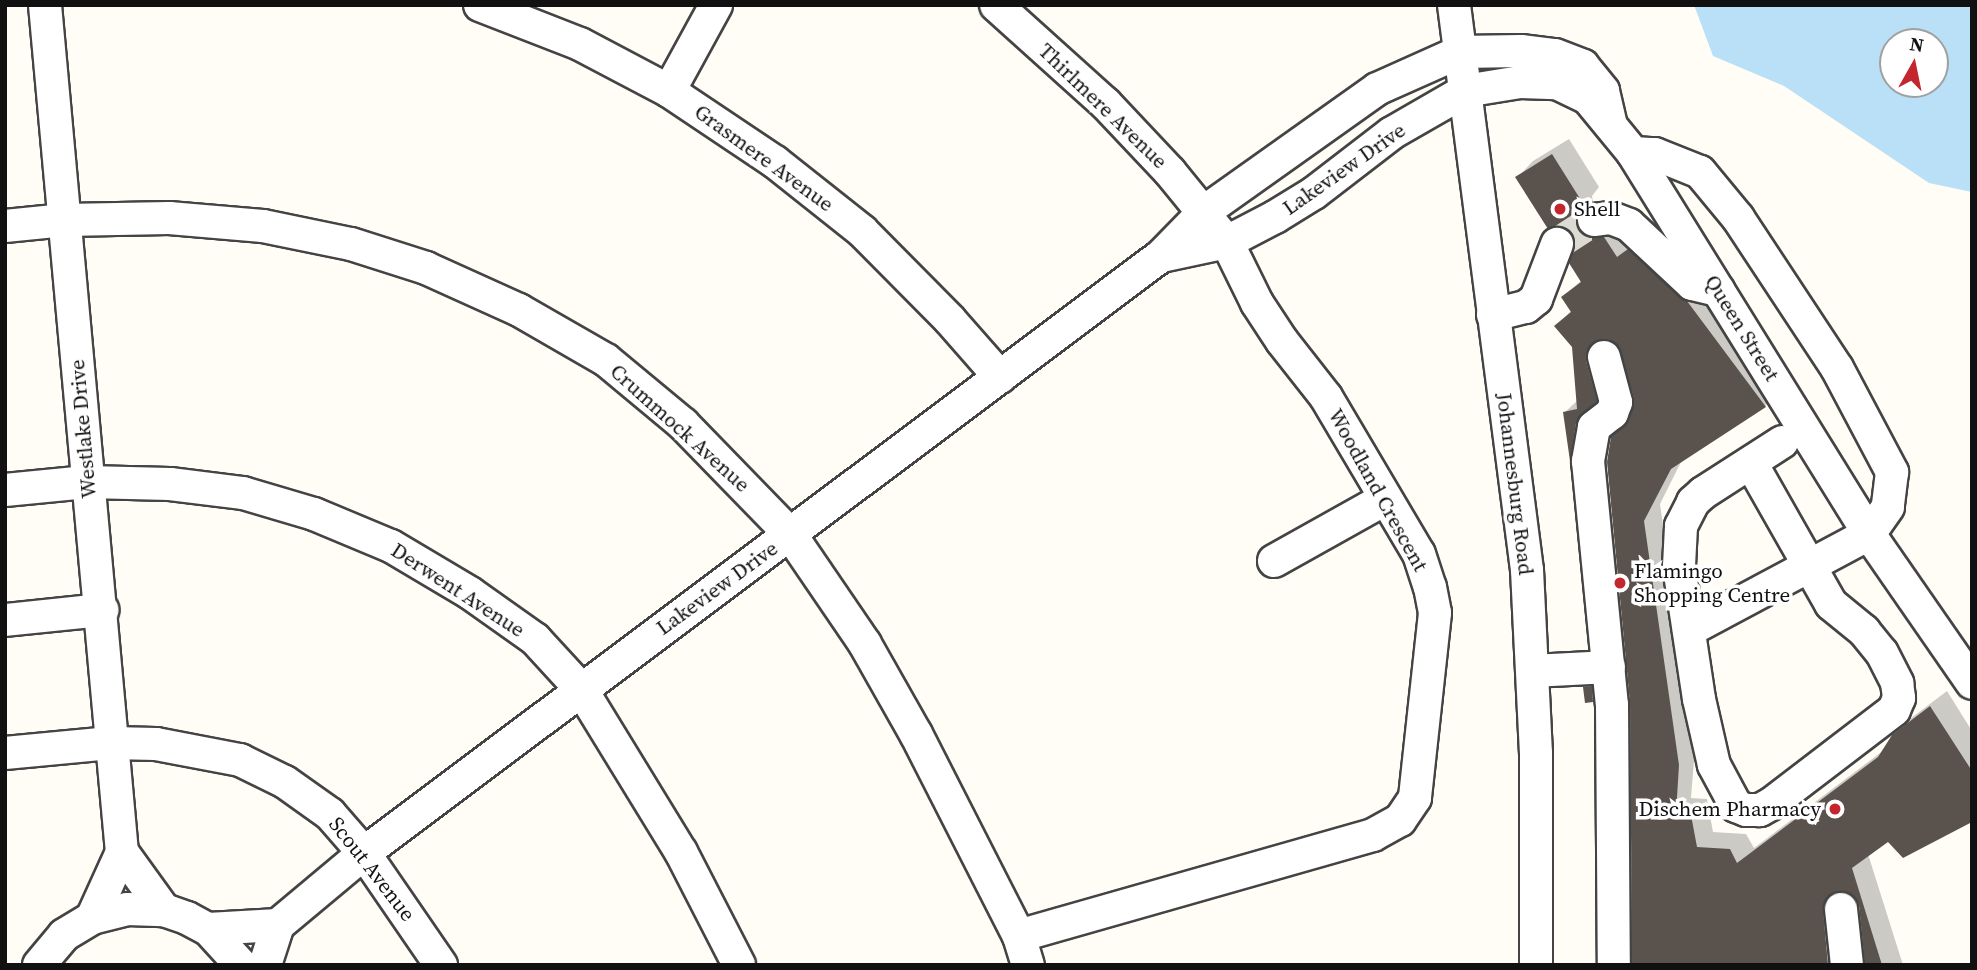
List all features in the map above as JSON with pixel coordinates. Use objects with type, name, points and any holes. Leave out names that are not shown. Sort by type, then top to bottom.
[{"type":"street","name":"Westlake Drive","points":[[45,5],[122,852]]},
{"type":"street","name":"Grasmere Avenue","points":[[480,5],[580,44],[669,91],[775,162],[862,231],[950,320],[1000,376]]},
{"type":"street","points":[[669,91],[716,5]]},
{"type":"street","name":"Thirlmere Avenue","points":[[996,5],[1105,103],[1204,212]]},
{"type":"street","name":"Johannesburg Road","points":[[1454,5],[1470,52]]},
{"type":"street","name":"Johannesburg Road","points":[[1475,5],[1470,52],[1474,90],[1496,211],[1527,570],[1541,671],[1550,965]]},
{"type":"street","name":"Lakeview Drive","points":[[278,925],[364,853],[1161,256],[1204,212],[1377,89],[1470,52]]},
{"type":"street","name":"Queen Street","points":[[1470,52],[1555,55],[1583,66],[1603,91],[1611,125]]},
{"type":"street","name":"Queen Street","points":[[1474,90],[1520,82],[1558,83],[1588,98],[1611,125],[1633,153],[1869,534],[1972,683]]},
{"type":"street","name":"Lakeview Drive","points":[[1161,256],[1227,242],[1314,193],[1392,133],[1474,90]]},
{"type":"street","points":[[1344,113],[1373,147]]},
{"type":"street","points":[[1633,153],[1655,154],[1700,172],[1738,218],[1837,368],[1892,472],[1888,507],[1869,534],[1689,630]]},
{"type":"street","name":"Woodland Crescent","points":[[1023,950],[1373,835],[1400,820],[1415,798],[1435,613],[1419,554],[1326,397],[1282,341],[1257,303],[1227,242],[1204,212]]},
{"type":"street","name":"Crummock Avenue","points":[[5,226],[65,220],[169,218],[263,226],[351,244],[438,273],[519,310],[606,360],[683,425],[790,534],[865,644],[940,779],[1023,950]]},
{"type":"street","points":[[1594,220],[1611,218],[1629,225],[1692,284],[1718,290]]},
{"type":"street","points":[[1503,313],[1536,299],[1557,244]]},
{"type":"street","points":[[1604,357],[1616,402],[1612,413],[1594,426],[1588,461],[1609,667],[1614,965]]},
{"type":"street","points":[[1751,463],[1831,604],[1864,631],[1882,653],[1896,684],[1898,704],[1760,810],[1746,810],[1736,806],[1714,765],[1699,699],[1679,566],[1681,526],[1693,502],[1703,493],[1782,442]]},
{"type":"street","name":"Derwent Avenue","points":[[5,490],[87,482],[170,484],[243,493],[314,513],[391,546],[470,593],[535,639],[581,689],[681,852],[738,965]]},
{"type":"street","points":[[1274,561],[1385,499]]},
{"type":"street","points":[[5,620],[102,610]]},
{"type":"street","points":[[1541,671],[1609,667]]},
{"type":"street","name":"Johannesburg Road","points":[[1536,965],[1541,671]]},
{"type":"street","name":"Scout Avenue","points":[[5,753],[111,743],[156,744],[240,760],[285,782],[330,814],[364,853],[412,919],[441,965]]},
{"type":"street","points":[[92,918],[122,852],[164,910]]},
{"type":"street","points":[[39,965],[64,935],[92,918],[127,909],[164,910],[208,929],[241,965]]},
{"type":"street","points":[[1841,909],[1847,965]]},
{"type":"street","points":[[208,929],[278,925],[265,965]]},
{"type":"water","points":[[1694,5],[1972,5],[1972,192],[1929,183],[1784,86],[1713,56]]},
{"type":"building","name":"Flamingo Shopping Centre","points":[[1552,154],[1584,205],[1577,213],[1580,231],[1587,237],[1604,237],[1617,257],[1628,249],[1687,301],[1766,407],[1671,469],[1644,521],[1679,765],[1676,813],[1691,815],[1697,847],[1730,849],[1737,863],[1878,757],[1892,735],[1930,706],[1972,771],[1972,822],[1903,858],[1888,842],[1852,868],[1882,965],[1865,965],[1859,906],[1849,893],[1840,891],[1830,895],[1823,910],[1828,965],[1632,965],[1630,703],[1607,462],[1611,437],[1629,420],[1634,398],[1617,345],[1608,339],[1592,344],[1586,361],[1597,401],[1576,423],[1570,461],[1563,412],[1577,409],[1572,347],[1554,326],[1571,312],[1561,297],[1581,282],[1569,263],[1575,240],[1564,227],[1548,229],[1515,177]]},
{"type":"building","points":[[1592,686],[1593,702],[1585,703],[1583,687]]},
{"type":"tunnel","points":[[1557,244],[1594,220]]},
{"type":"place","name":"Shell","points":[[1560,209]]},
{"type":"place","name":"Flamingo Shopping Centre","points":[[1620,583]]},
{"type":"place","name":"Dischem Pharmacy","points":[[1835,809]]}]
